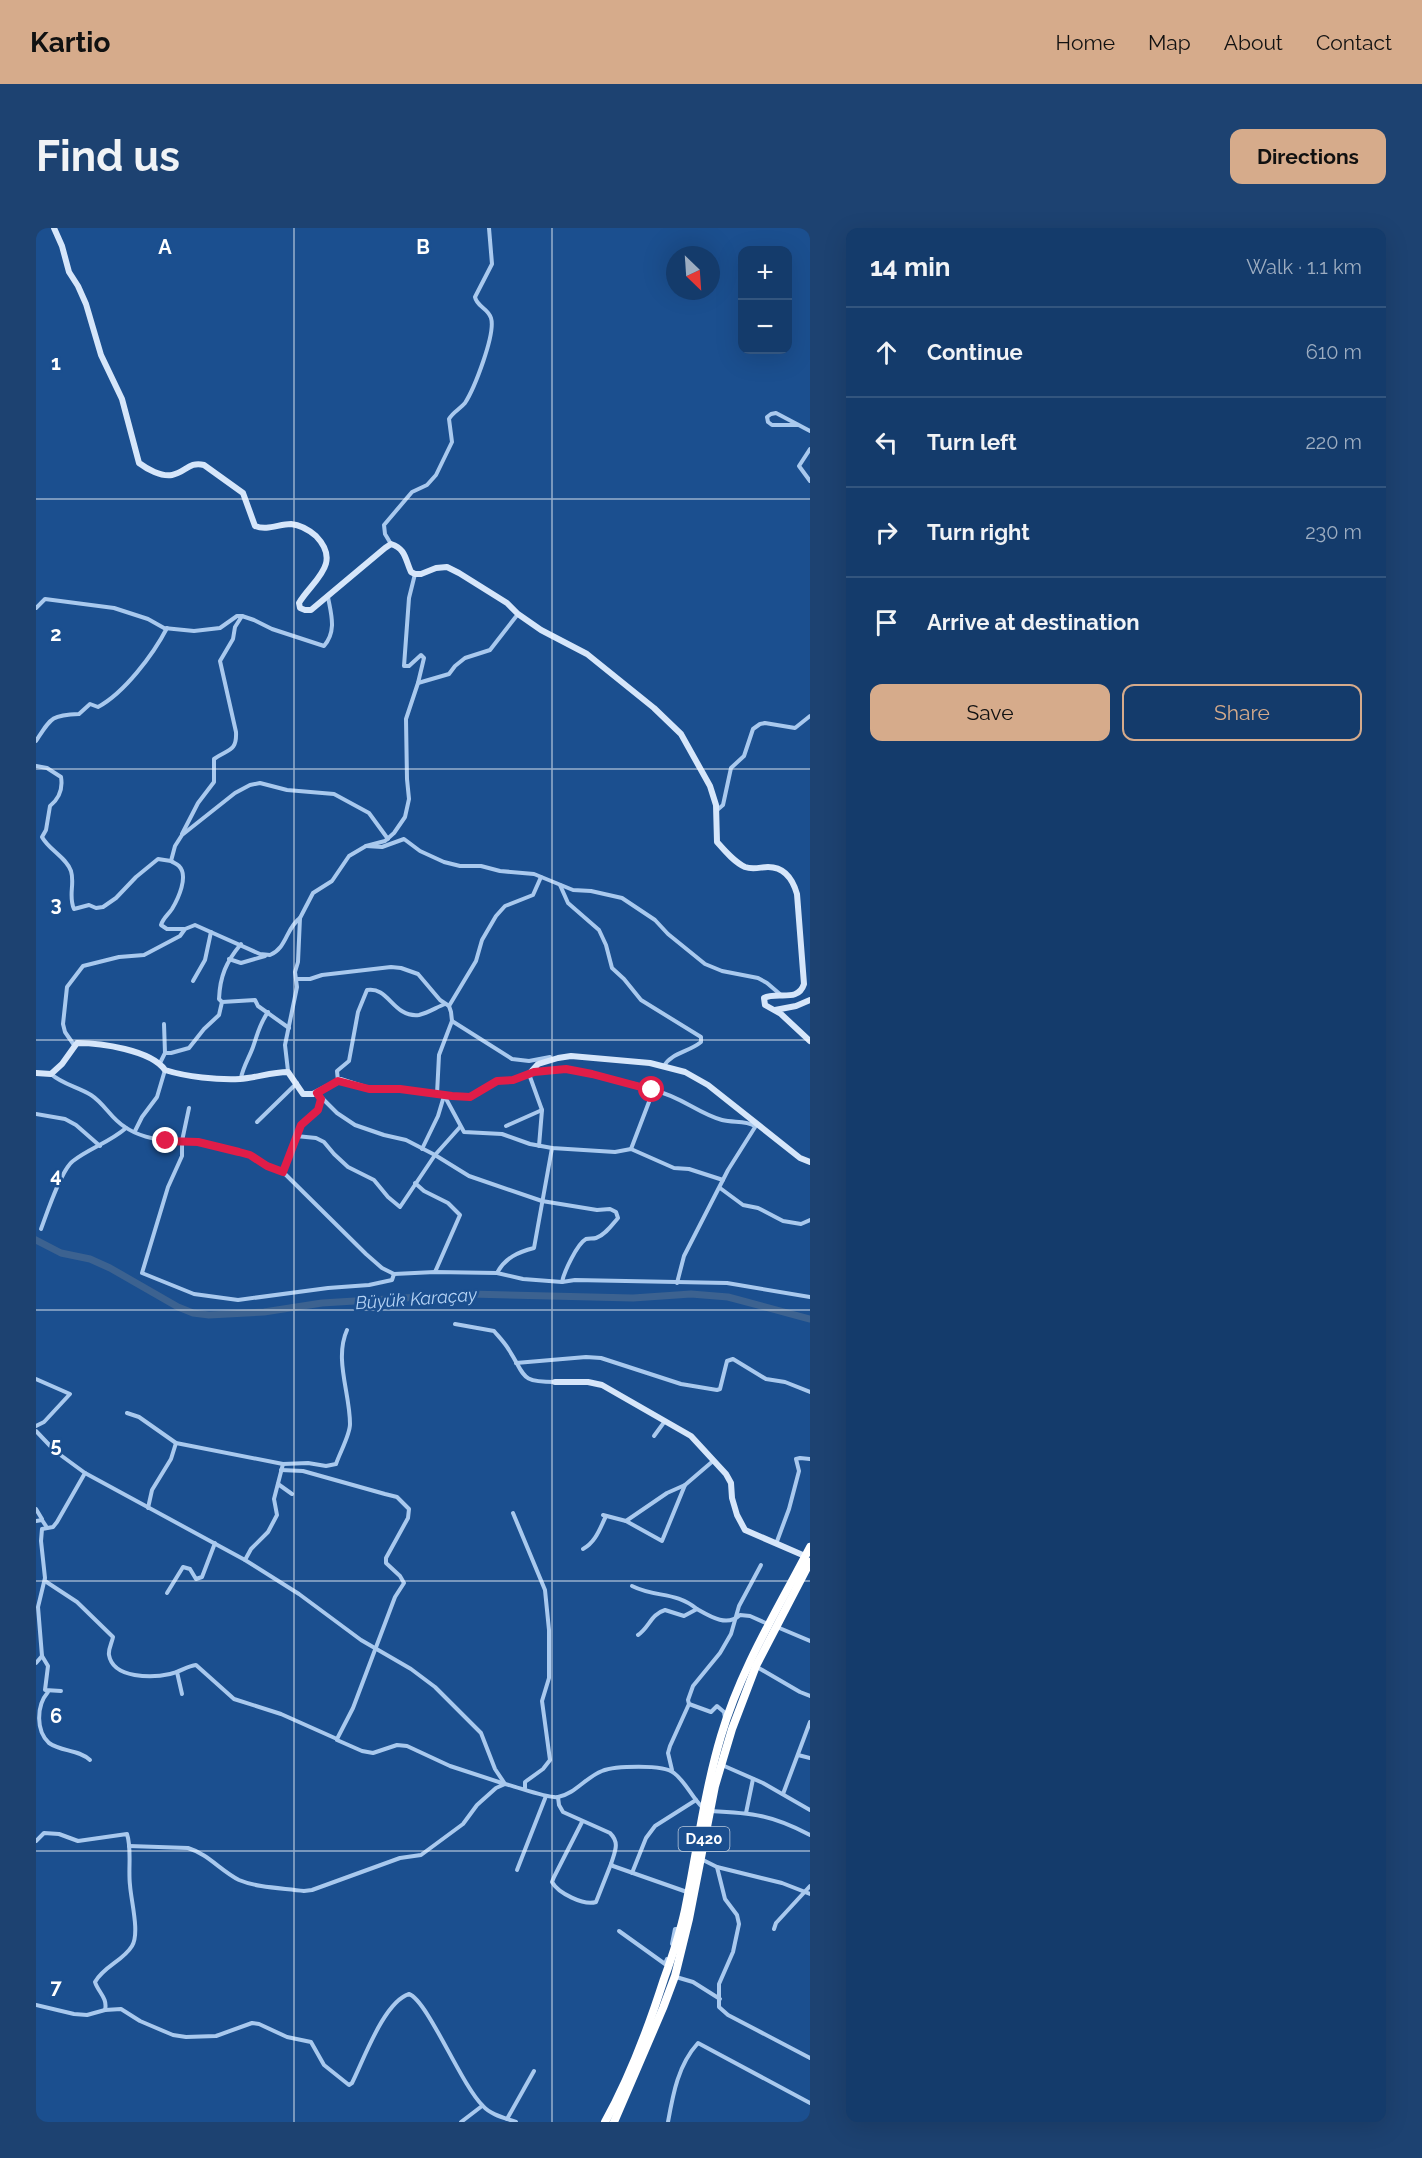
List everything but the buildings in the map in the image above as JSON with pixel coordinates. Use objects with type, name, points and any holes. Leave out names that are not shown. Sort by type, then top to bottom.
[{"type":"highway","points":[[605,2122],[652,2019],[679,1929],[732,1704],[768,1624],[808,1559],[810,1547]]},
{"type":"highway","name":"D420","points":[[614,2122],[675,1976],[689,1919],[706,1809],[721,1765],[756,1666],[808,1559]]},
{"type":"street","points":[[54,228],[69,272],[78,286],[92,320],[101,355],[122,399],[139,463],[160,474],[171,476],[189,465],[196,463],[204,465],[243,493],[255,526],[266,528],[293,524],[307,529],[323,544],[326,558],[317,582],[298,603],[300,608],[305,610],[310,610],[391,544]]},
{"type":"street","points":[[415,574],[410,570],[403,550],[391,544],[385,534],[384,525],[412,492],[432,480],[444,462],[452,440],[449,419],[467,398],[490,338],[491,318],[487,310],[476,302],[475,297],[492,264],[489,228]]},
{"type":"street","points":[[797,425],[772,425],[768,422],[767,417],[776,413],[784,415],[810,431]]},
{"type":"street","points":[[810,449],[799,465],[810,481]]},
{"type":"street","points":[[415,574],[447,567],[507,603],[518,614],[544,632],[593,658],[672,724],[687,743],[713,793],[717,842],[744,867],[752,869],[771,867],[780,870],[794,884],[797,894],[805,980],[803,990],[792,996],[771,995],[763,999],[765,1005],[775,1010],[810,1041]]},
{"type":"street","points":[[229,959],[241,963],[278,951],[313,893],[332,881],[349,856],[366,846],[388,839],[400,825],[409,805],[406,719],[423,660],[423,656],[417,657],[406,667],[404,663],[409,598],[415,574]]},
{"type":"street","points":[[36,608],[45,599],[106,606],[148,619],[167,628],[194,631],[213,630],[227,625],[237,616],[242,616],[272,630],[324,646],[331,635],[333,619],[328,596]]},
{"type":"street","points":[[418,683],[449,674],[465,658],[490,650],[518,614]]},
{"type":"street","points":[[171,861],[186,822],[214,782],[214,759],[233,748],[237,743],[219,661],[233,639],[235,627],[242,616]]},
{"type":"street","points":[[36,741],[54,717],[83,713],[90,704],[98,707],[122,691],[124,684],[148,659],[167,628]]},
{"type":"street","points":[[716,811],[723,806],[731,768],[744,756],[753,729],[765,723],[795,728],[810,716]]},
{"type":"street","points":[[36,766],[47,768],[61,777],[60,795],[58,800],[50,806],[46,830],[42,837],[67,864],[71,872],[72,885],[69,898],[74,909],[89,905],[103,908],[158,860],[171,861],[182,871],[182,885],[173,907],[161,925],[167,929],[185,929],[195,925],[266,956]]},
{"type":"street","points":[[182,834],[235,793],[250,785],[260,783],[287,790],[334,794],[369,813],[388,839]]},
{"type":"street","points":[[366,846],[382,847],[404,839],[420,851],[444,862],[460,866],[481,866],[500,871],[534,874],[573,890],[591,891],[628,901],[655,920],[668,934],[705,964],[722,971],[758,978],[782,995]]},
{"type":"street","points":[[338,1081],[337,1071],[349,1061],[358,1012],[367,990],[374,990],[386,997],[402,1013],[410,1015],[421,1014],[447,1005],[476,961],[482,939],[496,916],[506,906],[533,895],[542,877]]},
{"type":"street","points":[[559,884],[568,903],[599,930],[612,968],[641,1000],[701,1037],[701,1042],[696,1046],[667,1060],[664,1066]]},
{"type":"street","points":[[300,918],[297,987],[285,1045],[288,1072],[303,1094],[317,1093],[338,1081],[369,1089],[400,1089],[470,1097],[497,1081],[513,1080],[551,1069],[566,1069],[637,1085],[654,1093],[674,1096],[723,1120],[757,1125]]},
{"type":"street","points":[[74,1045],[65,1032],[63,1024],[66,987],[83,966],[119,957],[144,955],[180,936],[185,929]]},
{"type":"street","points":[[193,981],[205,960],[211,932]]},
{"type":"street","points":[[165,1053],[189,1048],[219,1015],[222,1002],[219,999],[219,981],[229,959],[241,944]]},
{"type":"street","points":[[296,979],[310,980],[322,975],[401,968],[418,974],[447,1005],[452,1021],[439,1055],[437,1095]]},
{"type":"street","points":[[222,1002],[255,1000],[258,1006],[289,1028]]},
{"type":"street","points":[[775,1010],[796,1006],[810,1000]]},
{"type":"street","points":[[241,1079],[243,1067],[252,1050],[259,1024],[268,1012]]},
{"type":"street","points":[[452,1021],[512,1059],[529,1061],[571,1056],[631,1060],[685,1072],[708,1085],[757,1125],[801,1158],[810,1162]]},
{"type":"street","points":[[160,1063],[165,1053],[164,1024]]},
{"type":"street","points":[[51,1074],[62,1064],[77,1043],[126,1048],[160,1063],[165,1071],[184,1076],[241,1079],[268,1073],[288,1072]]},
{"type":"street","points":[[529,1074],[538,1064],[558,1058]]},
{"type":"street","points":[[135,1131],[157,1097],[165,1071]]},
{"type":"street","points":[[36,1073],[51,1074],[58,1080],[77,1088],[103,1104],[126,1128],[158,1140],[198,1142],[250,1155],[267,1166],[283,1172],[366,1254],[382,1268],[394,1274],[497,1273],[523,1279],[562,1282],[575,1280],[741,1284],[810,1297]]},
{"type":"street","points":[[529,1074],[542,1110],[539,1146]]},
{"type":"street","points":[[257,1122],[297,1083]]},
{"type":"street","points":[[317,1093],[337,1113],[355,1125],[406,1140],[469,1176],[542,1201],[597,1210],[610,1209],[618,1215],[618,1218],[600,1237],[587,1239],[583,1243],[565,1269],[562,1282]]},
{"type":"street","points":[[631,1149],[654,1093]]},
{"type":"street","points":[[444,1095],[464,1132],[502,1134],[552,1148],[602,1149],[615,1152],[631,1149],[674,1168],[689,1169],[723,1180]]},
{"type":"street","points":[[422,1149],[438,1116],[444,1095]]},
{"type":"street","points":[[283,1172],[301,1125],[318,1110],[321,1099]]},
{"type":"street","points":[[189,1108],[182,1141],[182,1156],[168,1187],[142,1273],[194,1294],[238,1300],[369,1285],[392,1280],[394,1274]]},
{"type":"street","points":[[506,1126],[542,1110]]},
{"type":"street","points":[[36,1114],[65,1119],[76,1125],[100,1146]]},
{"type":"street","points":[[677,1283],[684,1256],[738,1152],[757,1125]]},
{"type":"street","points":[[296,1136],[316,1138],[324,1142],[333,1154],[348,1167],[374,1180],[395,1205],[400,1207],[435,1155],[460,1127]]},
{"type":"street","points":[[41,1229],[51,1199],[72,1161],[100,1146],[126,1128]]},
{"type":"street","points":[[497,1273],[501,1265],[513,1255],[534,1248],[552,1148]]},
{"type":"street","points":[[415,1183],[424,1191],[448,1203],[460,1215],[435,1272]]},
{"type":"street","points":[[720,1188],[743,1205],[758,1208],[783,1221],[798,1224],[810,1220]]},
{"type":"street","points":[[455,1324],[494,1331],[509,1351],[520,1372],[530,1380],[588,1382],[602,1385],[691,1436],[726,1474],[740,1524],[745,1530],[808,1559]]},
{"type":"street","points":[[127,1413],[139,1417],[176,1443],[283,1464],[308,1463],[326,1466],[336,1464],[350,1427],[350,1407],[342,1356],[346,1330]]},
{"type":"street","points":[[516,1363],[577,1357],[601,1358],[681,1384],[717,1390],[720,1389],[727,1361],[733,1359],[766,1379],[784,1382],[810,1392]]},
{"type":"street","points":[[36,1379],[70,1394],[36,1428],[55,1451],[86,1473],[245,1560],[298,1594],[375,1649],[411,1669],[435,1687],[481,1733],[495,1769],[505,1784]]},
{"type":"street","points":[[654,1436],[666,1421]]},
{"type":"street","points":[[148,1508],[152,1490],[171,1459],[176,1443]]},
{"type":"street","points":[[775,1544],[789,1509],[799,1472],[796,1459],[810,1459]]},
{"type":"street","points":[[626,1521],[667,1493],[685,1485],[713,1461]]},
{"type":"street","points":[[245,1560],[251,1549],[268,1532],[277,1515],[274,1499],[283,1464]]},
{"type":"street","points":[[281,1470],[303,1471],[397,1497],[409,1509],[408,1518],[386,1558],[386,1563],[404,1583],[395,1597],[353,1708],[337,1739]]},
{"type":"street","points":[[36,1509],[46,1526],[53,1527],[86,1473]]},
{"type":"street","points":[[278,1484],[292,1494]]},
{"type":"street","points":[[583,1549],[589,1546],[597,1536],[605,1515],[626,1521],[662,1541],[685,1485]]},
{"type":"street","points":[[513,1512],[545,1590],[549,1630],[549,1678],[542,1701],[550,1760],[543,1769],[525,1782],[525,1788]]},
{"type":"street","points":[[36,1521],[42,1520]]},
{"type":"street","points":[[46,1526],[42,1528],[41,1541],[45,1581],[37,1606],[42,1656],[48,1666],[45,1690],[48,1691]]},
{"type":"street","points":[[167,1593],[183,1567],[190,1569],[196,1579],[202,1577],[215,1543]]},
{"type":"street","points":[[761,1565],[740,1606],[731,1634],[720,1653],[693,1686],[688,1700],[689,1704],[668,1753],[672,1770],[706,1809],[773,1818],[810,1835]]},
{"type":"street","points":[[45,1581],[77,1602],[113,1637],[109,1655],[112,1663],[128,1673],[140,1677],[159,1676],[196,1665],[234,1699],[281,1714],[362,1751],[373,1753],[381,1752],[392,1746],[407,1746],[450,1766],[546,1796],[558,1797],[570,1792],[602,1771],[619,1768],[672,1770]]},
{"type":"street","points":[[632,1586],[645,1593],[680,1598],[715,1619],[735,1620],[740,1615],[750,1616],[768,1624]]},
{"type":"street","points":[[638,1635],[659,1612],[671,1611],[684,1616],[697,1610]]},
{"type":"street","points":[[777,1626],[810,1641]]},
{"type":"street","points":[[36,1662],[42,1656]]},
{"type":"street","points":[[756,1666],[810,1696]]},
{"type":"street","points":[[177,1672],[182,1694]]},
{"type":"street","points":[[48,1691],[61,1691]]},
{"type":"street","points":[[48,1691],[37,1707],[38,1729],[49,1743],[75,1751],[90,1760]]},
{"type":"street","points":[[689,1704],[711,1712],[717,1706],[724,1712],[726,1722]]},
{"type":"street","points":[[783,1794],[810,1722]]},
{"type":"street","points":[[798,1755],[810,1758]]},
{"type":"street","points":[[721,1765],[783,1794],[810,1810]]},
{"type":"street","points":[[746,1813],[753,1779]]},
{"type":"street","points":[[129,1846],[197,1850],[246,1882],[304,1891],[312,1890],[400,1858],[421,1855],[463,1824],[477,1805],[496,1788],[505,1784]]},
{"type":"street","points":[[517,1869],[546,1796]]},
{"type":"street","points":[[558,1797],[563,1812],[610,1833],[616,1839],[617,1845],[611,1864],[596,1902],[592,1904],[568,1896],[553,1886],[552,1882],[582,1822]]},
{"type":"street","points":[[632,1874],[646,1838],[655,1826],[696,1800]]},
{"type":"street","points":[[36,1841],[44,1833],[59,1834],[78,1841],[128,1834],[135,1940],[126,1954],[103,1971],[95,1982],[105,2000],[105,2010]]},
{"type":"street","points":[[700,1859],[717,1868],[782,1883],[808,1893]]},
{"type":"street","points":[[611,1864],[632,1874],[664,1882],[687,1892]]},
{"type":"street","points":[[717,1868],[725,1899],[737,1915],[739,1924],[733,1952],[719,1984],[721,1999],[719,2007],[728,2015],[810,2058]]},
{"type":"street","points":[[774,1929],[776,1923],[808,1893],[810,1886]]},
{"type":"street","points":[[619,1931],[665,1964],[672,1948],[675,1929],[679,1929]]},
{"type":"street","points":[[675,1976],[693,1982],[721,1999]]},
{"type":"street","points":[[36,2006],[74,2014],[122,2009],[151,2026],[173,2035],[186,2037],[216,2036],[252,2023],[259,2024],[287,2037],[311,2042],[324,2065],[348,2085],[352,2083],[386,2014],[400,1998],[409,1994],[421,2003],[461,2076],[482,2106],[516,2122]]},
{"type":"street","points":[[668,2122],[676,2081],[692,2049],[698,2043],[810,2103]]},
{"type":"street","points":[[507,2119],[534,2071]]},
{"type":"street","points":[[461,2122],[482,2106]]},
{"type":"waterway","name":"Büyük Karaçay","points":[[36,1240],[61,1253],[90,1259],[110,1268],[178,1307],[193,1313],[209,1315],[264,1312],[322,1303],[469,1294],[633,1298],[691,1294],[728,1297],[810,1319]]},
{"type":"route","points":[[166,1141],[198,1142],[219,1149],[239,1152],[250,1155],[267,1166],[283,1172],[301,1125],[318,1110],[321,1099],[317,1093],[341,1080],[369,1089],[400,1089],[470,1097],[497,1081],[513,1080],[534,1072],[551,1069],[566,1069],[652,1090]]}]
